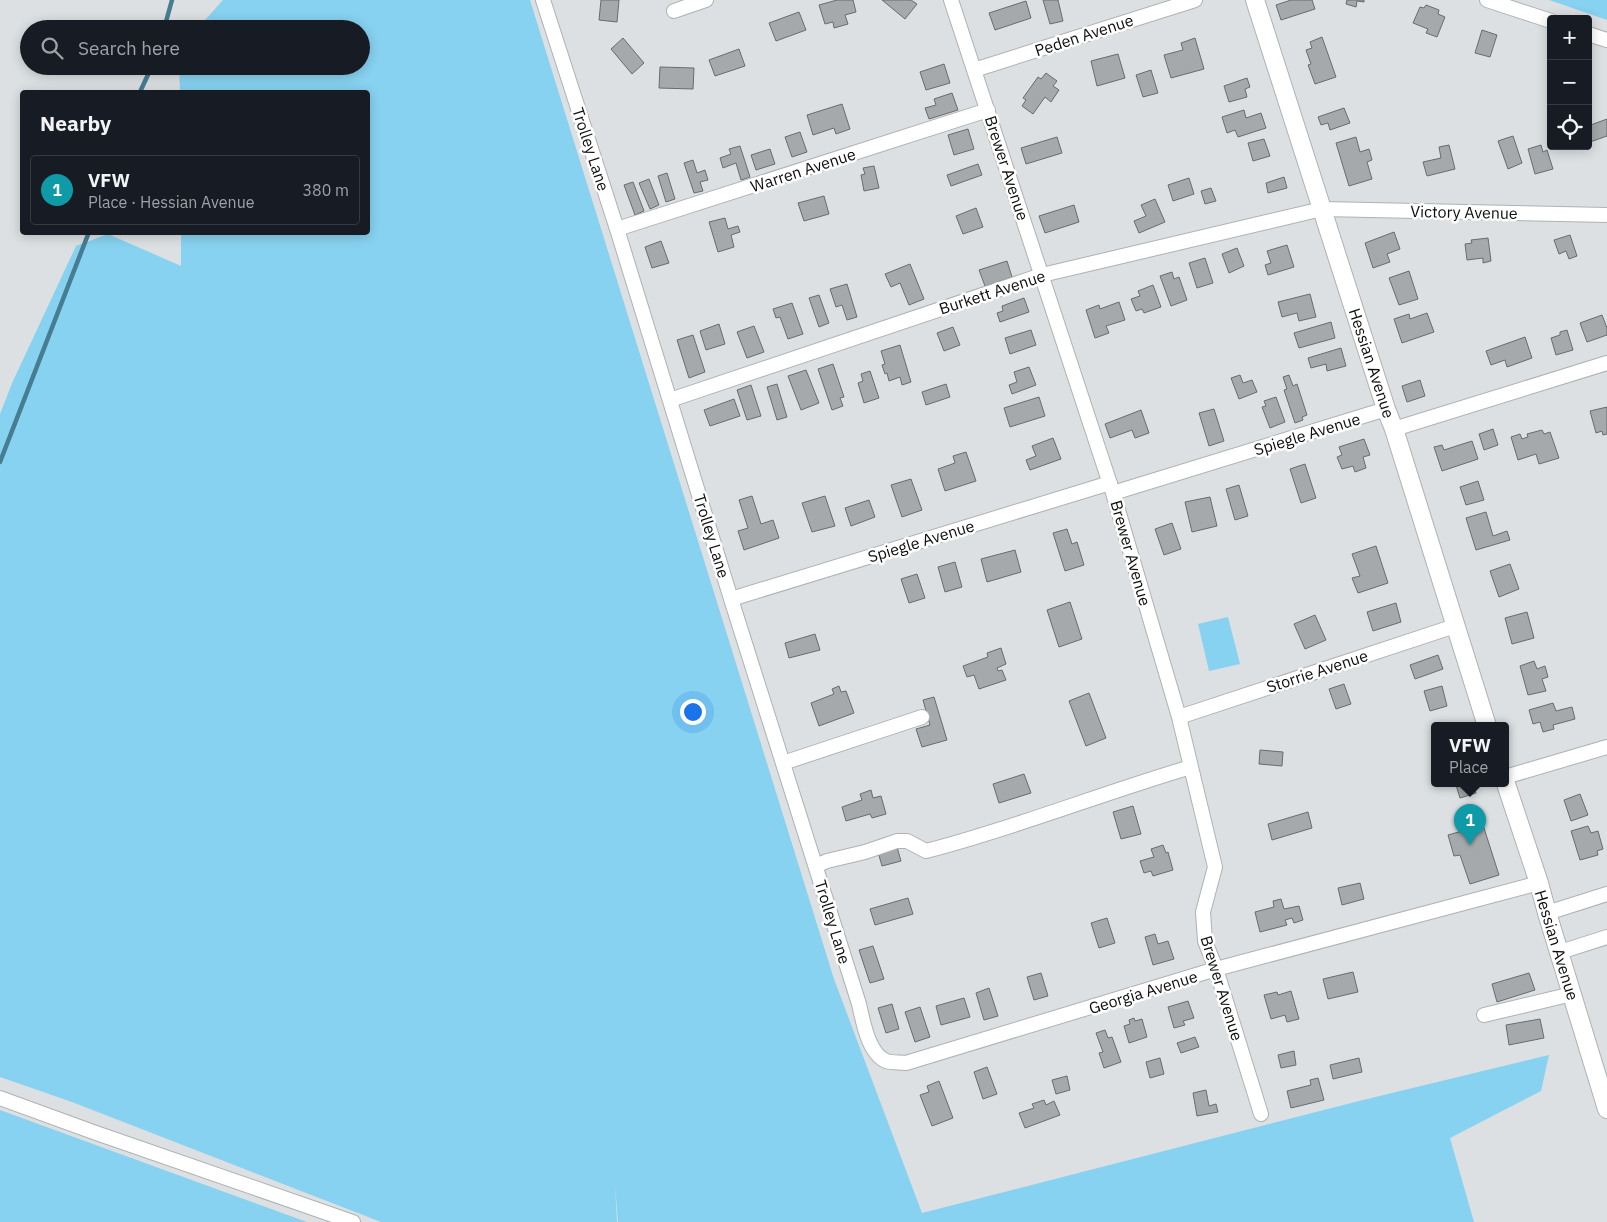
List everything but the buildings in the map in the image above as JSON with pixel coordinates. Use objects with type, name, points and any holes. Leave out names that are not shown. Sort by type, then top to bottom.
[{"type":"main road","name":"Hessian Avenue","points":[[1255,0],[1394,429],[1486,722]]},
{"type":"main road","name":"Hessian Avenue","points":[[1507,787],[1539,883],[1546,912],[1560,952],[1607,1109]]},
{"type":"street","name":"Trolley Lane","points":[[543,0],[617,229],[859,1004],[867,1037],[878,1054],[886,1061],[893,1061]]},
{"type":"street","points":[[674,11],[706,0]]},
{"type":"street","name":"Brewer Avenue","points":[[951,0],[1111,488],[1179,717],[1215,867],[1203,912],[1205,940],[1261,1114]]},
{"type":"street","name":"Peden Avenue","points":[[974,70],[1195,0]]},
{"type":"street","points":[[1487,0],[1547,21]]},
{"type":"street","points":[[1592,35],[1607,40]]},
{"type":"street","name":"Warren Avenue","points":[[617,229],[988,110]]},
{"type":"street","name":"Victory Avenue","points":[[1322,209],[1607,214]]},
{"type":"street","name":"Burkett Avenue","points":[[670,400],[1042,275],[1322,209]]},
{"type":"street","points":[[1394,429],[1607,363]]},
{"type":"street","name":"Spiegle Avenue","points":[[731,599],[1386,409]]},
{"type":"street","name":"Storrie Avenue","points":[[1179,717],[1455,626]]},
{"type":"street","points":[[783,763],[922,717]]},
{"type":"street","points":[[1509,776],[1607,747]]},
{"type":"street","points":[[816,866],[827,861],[865,852],[897,841],[907,841],[926,851],[953,844],[1000,831],[1191,767]]},
{"type":"street","name":"Georgia Avenue","points":[[893,1061],[906,1063],[1216,970],[1539,883]]},
{"type":"street","points":[[1546,912],[1607,894]]},
{"type":"street","points":[[1560,952],[1607,937]]},
{"type":"street","points":[[1484,1015],[1572,994]]},
{"type":"street","points":[[0,1098],[353,1222]]},
{"type":"shaded area","points":[[223,0],[530,0],[834,979],[922,1213],[1359,1101],[1549,1055],[1541,1091],[1450,1138],[1474,1222],[618,1222],[615,1185],[617,1222],[381,1222],[72,1102],[0,1077],[0,414],[13,381],[76,246],[105,235],[110,235],[181,266],[181,235],[370,235],[370,90],[180,90],[179,75],[370,75],[370,20],[205,20]]},
{"type":"shaded area","points":[[1549,0],[1607,0],[1607,20]]},
{"type":"shaded area","points":[[1228,617],[1240,664],[1209,671],[1198,624]]},
{"type":"shaded area","points":[[0,1110],[307,1222],[0,1222]]},
{"type":"waterway","points":[[166,20],[172,0]]},
{"type":"waterway","points":[[141,90],[148,75]]},
{"type":"waterway","points":[[0,462],[88,235]]},
{"type":"place","name":"VFW","points":[[1470,845]]}]
